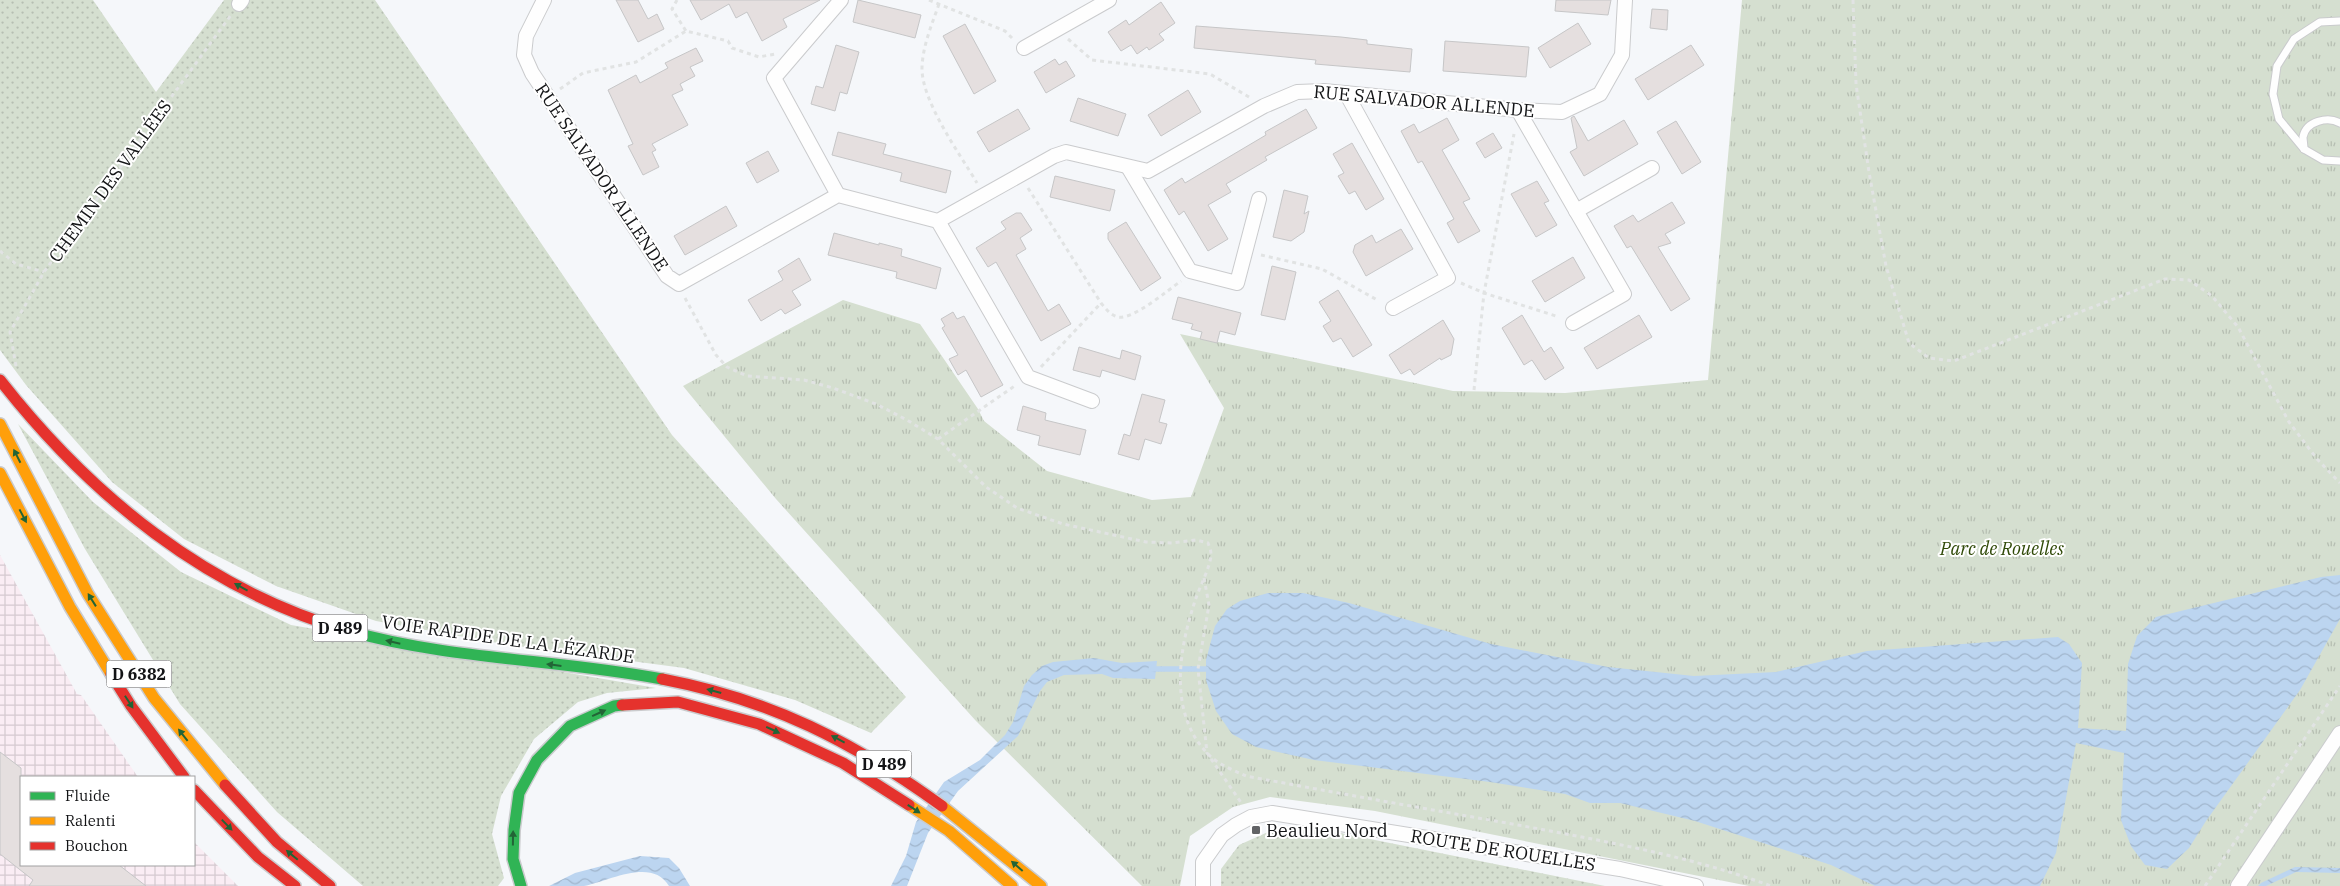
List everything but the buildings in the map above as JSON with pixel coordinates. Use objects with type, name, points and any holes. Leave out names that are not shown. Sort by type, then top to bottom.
[{"type":"highway","name":"VOIE RAPIDE DE LA LÉZARDE","points":[[0,380],[20,407],[53,445],[128,516],[168,545],[261,599],[313,620],[362,635],[408,645],[640,676],[707,689],[761,704],[822,730],[882,762],[936,800],[1041,886]]},
{"type":"highway","name":"D 6382","points":[[0,424],[88,594],[154,698],[212,772],[277,842],[330,886]]},
{"type":"highway","name":"D 6382","points":[[0,473],[70,607],[132,706],[183,776]]},
{"type":"highway","name":"D 489","points":[[520,886],[513,859],[514,830],[519,793],[537,760],[570,726],[614,706],[678,702],[759,724],[843,763],[949,832],[1012,886]]},
{"type":"highway","points":[[195,791],[258,857],[295,886]]},
{"type":"street","name":"RUE SALVADOR ALLENDE","points":[[544,0],[526,36],[524,55],[532,73],[667,276],[678,284],[838,194]]},
{"type":"street","points":[[841,0],[774,78],[838,194],[938,221],[1028,377],[1092,401]]},
{"type":"street","points":[[1024,48],[1109,0]]},
{"type":"street","name":"RUE SALVADOR ALLENDE","points":[[938,221],[1054,156],[1066,152],[1148,171],[1264,106],[1297,92],[1346,93],[1518,110],[1562,112],[1600,94],[1622,55],[1626,0]]},
{"type":"street","points":[[1346,93],[1448,278],[1393,308]]},
{"type":"street","points":[[1518,110],[1624,294],[1573,323]]},
{"type":"street","points":[[1128,166],[1190,271],[1237,283],[1259,200]]},
{"type":"street","points":[[1576,211],[1652,168]]},
{"type":"street","points":[[2238,886],[2340,733]]},
{"type":"street","name":"ROUTE DE ROUELLES","points":[[1203,886],[1203,862],[1222,835],[1251,817],[1272,814],[1291,815],[1620,869],[1696,886]]},
{"type":"lane","points":[[2340,21],[2320,22],[2294,39],[2277,66],[2273,94],[2279,120],[2304,149],[2322,160],[2340,161]]},
{"type":"lane","points":[[2304,149],[2303,137],[2308,127],[2318,121],[2332,118],[2340,123]]},
{"type":"path","points":[[677,0],[672,10],[686,31],[728,41],[732,48],[759,57],[777,53],[788,63]]},
{"type":"path","points":[[929,0],[1005,31],[1024,48]]},
{"type":"path","points":[[1854,0],[1856,84],[1869,172],[1886,266],[1909,343],[1929,358],[1954,361],[2165,279],[2189,280],[2212,296],[2238,327],[2289,422],[2316,459],[2340,483]]},
{"type":"path","name":"CHEMIN DES VALLÉES","points":[[13,374],[16,367],[10,332],[44,272],[240,2]]},
{"type":"path","points":[[940,4],[928,34],[922,68],[927,97],[984,195]]},
{"type":"path","points":[[1058,30],[1092,60],[1210,74],[1264,106]]},
{"type":"path","points":[[549,96],[583,73],[636,62],[686,31]]},
{"type":"path","points":[[1474,390],[1484,293],[1518,110]]},
{"type":"path","points":[[1020,175],[1100,303],[1110,314],[1119,318],[1130,317],[1181,281],[1190,271]]},
{"type":"path","points":[[0,251],[16,264],[44,272]]},
{"type":"path","points":[[1246,251],[1322,269],[1393,308]]},
{"type":"path","points":[[1448,278],[1484,293],[1573,323]]},
{"type":"path","points":[[678,284],[716,355],[727,367],[747,376],[804,380],[833,388],[876,404],[908,420],[938,439],[986,487],[1017,508],[1063,524],[1146,542],[1172,543],[1196,540],[1208,542],[1211,553],[1184,644],[1180,695],[1190,729],[1251,817]]},
{"type":"path","points":[[938,439],[1039,369],[1100,303]]},
{"type":"path","points":[[1203,577],[1210,605],[1198,669],[1207,753],[1226,766],[1246,776],[1668,855],[1740,874],[1771,886]]},
{"type":"path","points":[[2205,886],[2340,686]]},
{"type":"shaded area","points":[[0,555],[77,694],[81,695],[137,776],[20,776],[20,866],[195,866],[195,843],[238,886],[0,886]]},
{"type":"green space","points":[[0,0],[93,0],[156,92],[224,0],[375,0],[672,435],[906,697],[871,733],[795,700],[684,668],[503,644],[376,621],[276,586],[184,539],[112,482],[26,385],[0,350]]},
{"type":"green space","name":"Parc de Rouelles","points":[[1742,0],[2340,0],[2340,886],[1749,886],[1375,811],[1270,797],[1233,807],[1190,836],[1180,886],[1142,886],[976,721],[776,499],[683,386],[843,300],[920,324],[978,409],[984,421],[1047,471],[1152,500],[1191,497],[1224,408],[1180,334],[1453,391],[1565,393],[1708,380]]},
{"type":"green space","points":[[18,424],[93,502],[181,572],[291,625],[656,688],[607,693],[578,702],[534,739],[501,796],[492,834],[504,878],[498,886],[363,886],[277,812],[180,704],[85,549]]},
{"type":"green space","points":[[1305,826],[1605,886],[1221,886],[1221,869],[1239,845],[1268,832]]},
{"type":"water","points":[[2340,575],[2340,619],[2300,690],[2206,821],[2189,848],[2167,869],[2145,865],[2131,846],[2121,820],[2124,753],[2076,743],[2056,853],[2040,886],[1875,886],[1831,865],[1695,821],[1620,803],[1590,803],[1565,794],[1490,782],[1314,760],[1256,747],[1232,734],[1216,711],[1206,680],[1206,660],[1215,626],[1227,609],[1240,601],[1268,593],[1303,593],[1349,603],[1491,644],[1608,667],[1694,676],[1776,672],[1867,651],[2058,637],[2069,644],[2082,663],[2078,728],[2126,731],[2128,664],[2137,636],[2156,617],[2321,577]]},
{"type":"water","points":[[1094,658],[1122,663],[1157,661],[1155,679],[1113,678],[1102,674],[1064,675],[1047,682],[1040,691],[1018,736],[958,791],[928,833],[907,886],[891,886],[906,856],[916,822],[944,782],[980,760],[1005,735],[1013,722],[1024,686],[1032,675],[1042,666],[1053,662]]},
{"type":"water","points":[[640,856],[669,858],[679,868],[690,886],[669,886],[661,877],[652,873],[641,872],[617,876],[584,886],[549,886],[575,873]]},
{"type":"water","points":[[2295,867],[2340,868],[2340,873],[2296,872],[2266,886],[2258,886]]},
{"type":"waterway","points":[[1151,669],[1206,669]]},
{"type":"traffic: fast","points":[[349,631],[387,641],[465,654],[584,667],[662,679]]},
{"type":"traffic: fast","points":[[521,886],[513,859],[514,830],[519,793],[537,760],[570,726],[614,706],[622,705]]},
{"type":"traffic: slow","points":[[0,424],[88,594],[154,698],[225,785]]},
{"type":"traffic: slow","points":[[0,473],[70,607],[111,674]]},
{"type":"traffic: slow","points":[[909,805],[949,831],[1012,886]]},
{"type":"traffic: slow","points":[[942,806],[1041,886]]},
{"type":"traffic: jam","points":[[0,380],[72,462],[112,499],[155,533],[199,564],[247,591],[297,613],[349,631]]},
{"type":"traffic: jam","points":[[111,674],[131,706],[183,776]]},
{"type":"traffic: jam","points":[[662,679],[740,699],[810,726],[876,762],[942,806]]},
{"type":"traffic: jam","points":[[622,705],[678,702],[759,724],[843,763],[909,805]]},
{"type":"traffic: jam","points":[[225,785],[277,842],[330,886]]},
{"type":"traffic: jam","points":[[195,791],[258,857],[295,886]]},
{"type":"place","name":"Beaulieu Nord","points":[[1256,830]]}]
